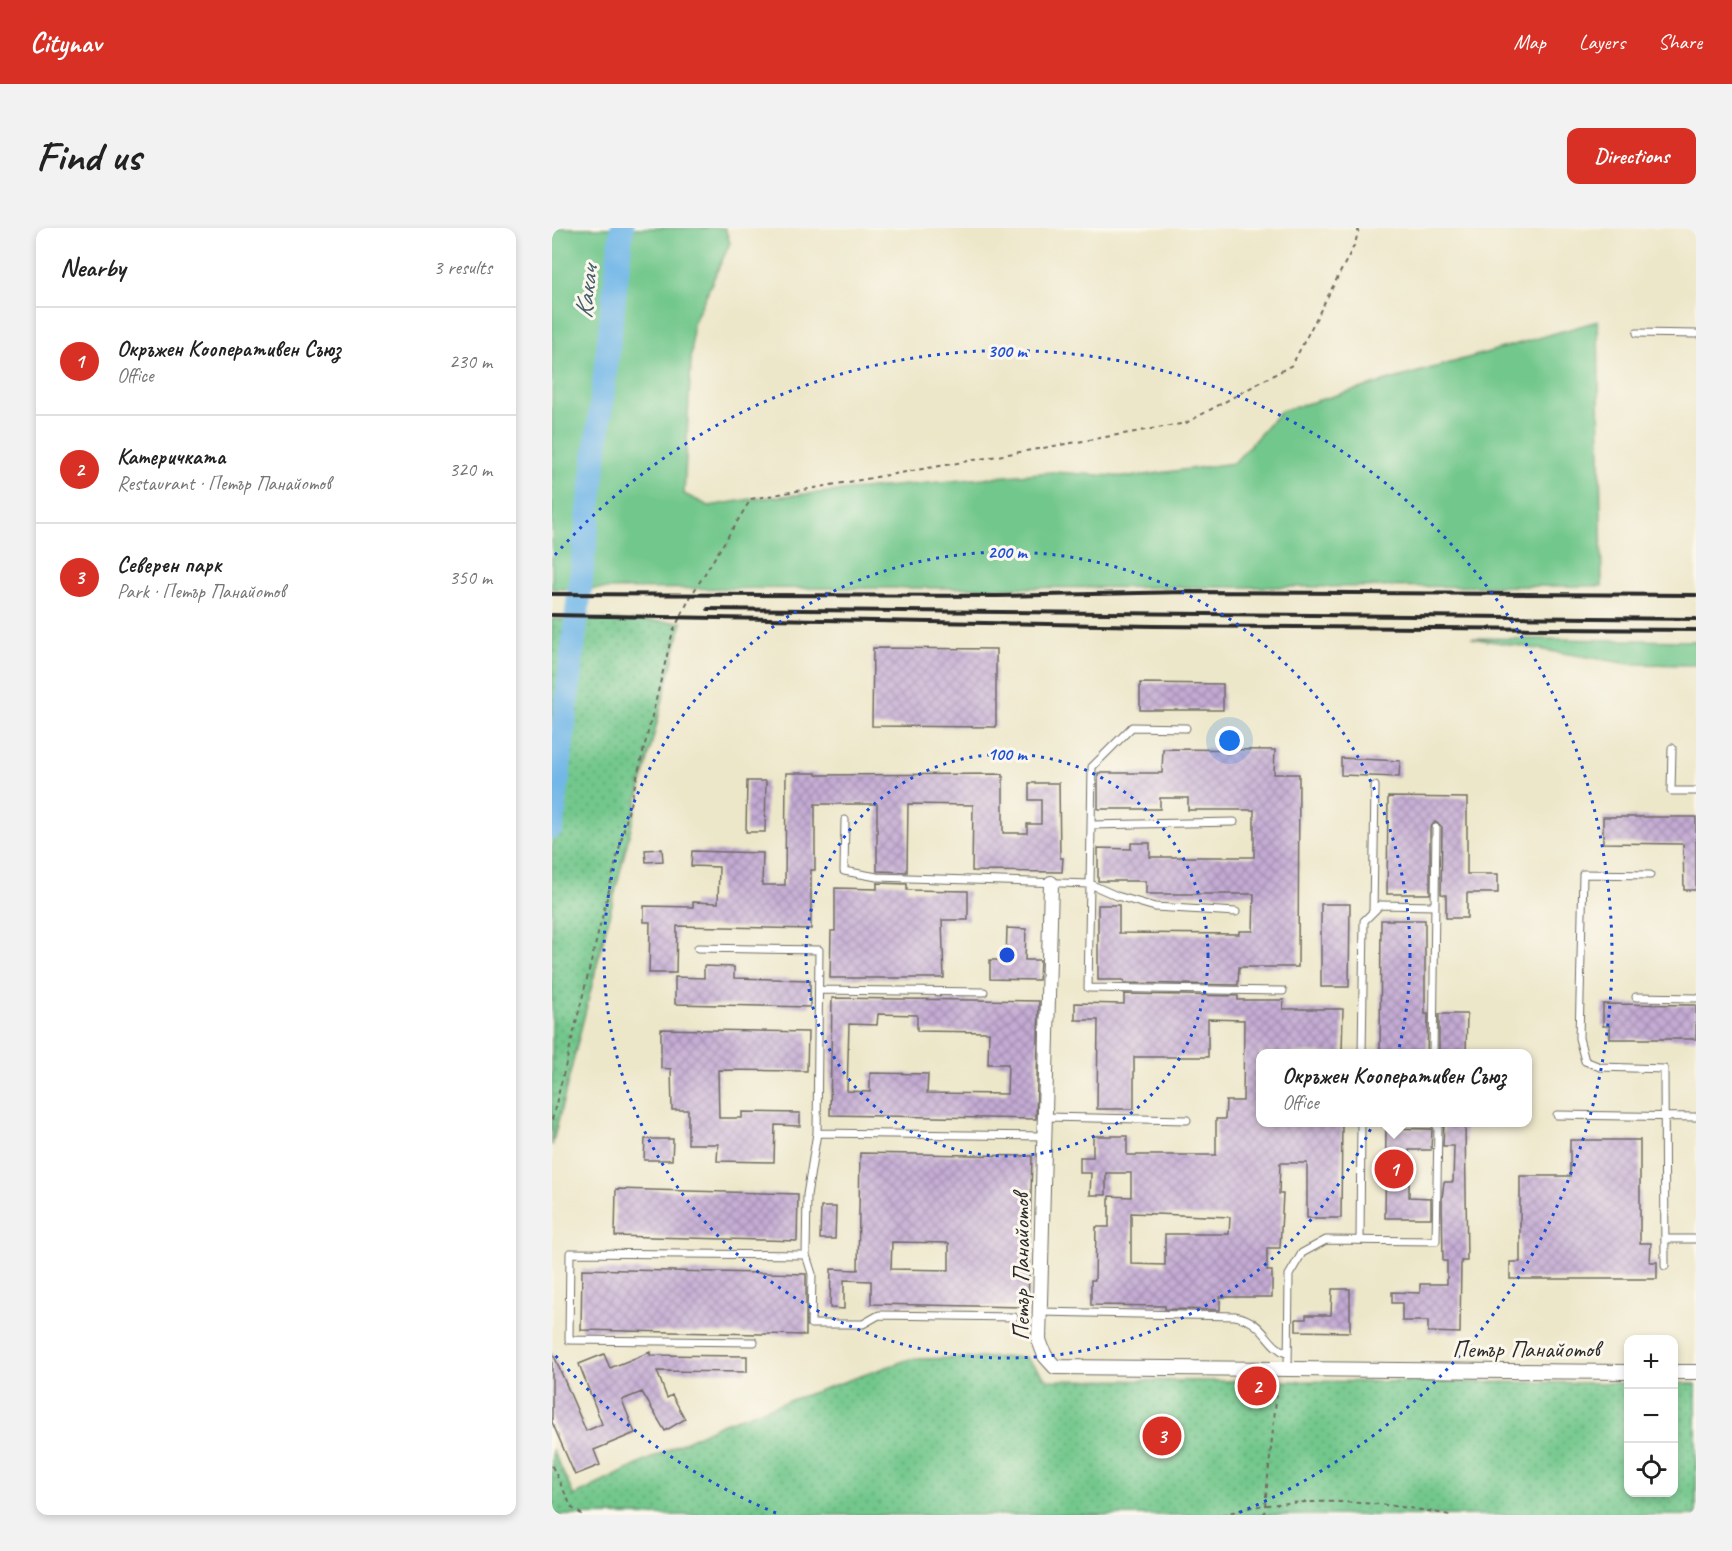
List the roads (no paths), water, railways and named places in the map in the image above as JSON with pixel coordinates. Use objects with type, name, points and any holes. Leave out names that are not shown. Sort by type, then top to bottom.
[{"type":"street","name":"Петър Панайотов","points":[[1051,884],[1040,1312],[1041,1349],[1055,1367],[1624,1372]]},
{"type":"street","points":[[1678,1372],[1696,1372]]},
{"type":"lane","points":[[1637,333],[1696,334]]},
{"type":"lane","points":[[1186,728],[1132,727],[1092,767],[1088,988],[1283,991]]},
{"type":"lane","points":[[1672,748],[1671,791],[1696,791]]},
{"type":"lane","points":[[1373,912],[1375,786]]},
{"type":"lane","points":[[845,820],[844,871],[877,877],[1090,884],[1117,896],[1155,907],[1236,912]]},
{"type":"lane","points":[[1091,825],[1234,822]]},
{"type":"lane","points":[[1433,1049],[1436,828]]},
{"type":"lane","points":[[1650,875],[1582,874],[1579,1038],[1585,1061],[1600,1067],[1664,1069],[1665,1266]]},
{"type":"lane","points":[[1362,1049],[1364,921],[1380,905],[1435,906]]},
{"type":"lane","points":[[698,948],[819,950],[817,1133],[807,1195],[807,1255],[812,1274],[811,1324],[863,1324],[879,1315],[1014,1317]]},
{"type":"lane","points":[[819,990],[984,992]]},
{"type":"lane","points":[[1636,997],[1696,998]]},
{"type":"lane","points":[[1557,1115],[1696,1117]]},
{"type":"lane","points":[[1046,1117],[1186,1119]]},
{"type":"lane","points":[[1360,1240],[1361,1127]]},
{"type":"lane","points":[[1284,1370],[1288,1354],[1290,1275],[1302,1253],[1326,1240],[1436,1241],[1438,1127]]},
{"type":"lane","points":[[817,1133],[1045,1136]]},
{"type":"lane","points":[[1665,1239],[1696,1239]]},
{"type":"lane","points":[[754,1342],[569,1340],[570,1252],[807,1255]]},
{"type":"lane","points":[[1040,1312],[1235,1316],[1244,1318],[1262,1328],[1274,1346],[1288,1354]]},
{"type":"waterway","name":"Какач","points":[[552,827],[622,228]]},
{"type":"railway","points":[[552,594],[997,596],[1187,592],[1696,595]]},
{"type":"railway","points":[[708,609],[1696,619]]},
{"type":"railway","points":[[552,615],[1153,626],[1696,630]]},
{"type":"place","name":"Окръжен Кооперативен Съюз","points":[[1394,1169]]},
{"type":"place","name":"Катеричката","points":[[1257,1386]]},
{"type":"place","name":"Северен парк","points":[[1162,1436]]}]
